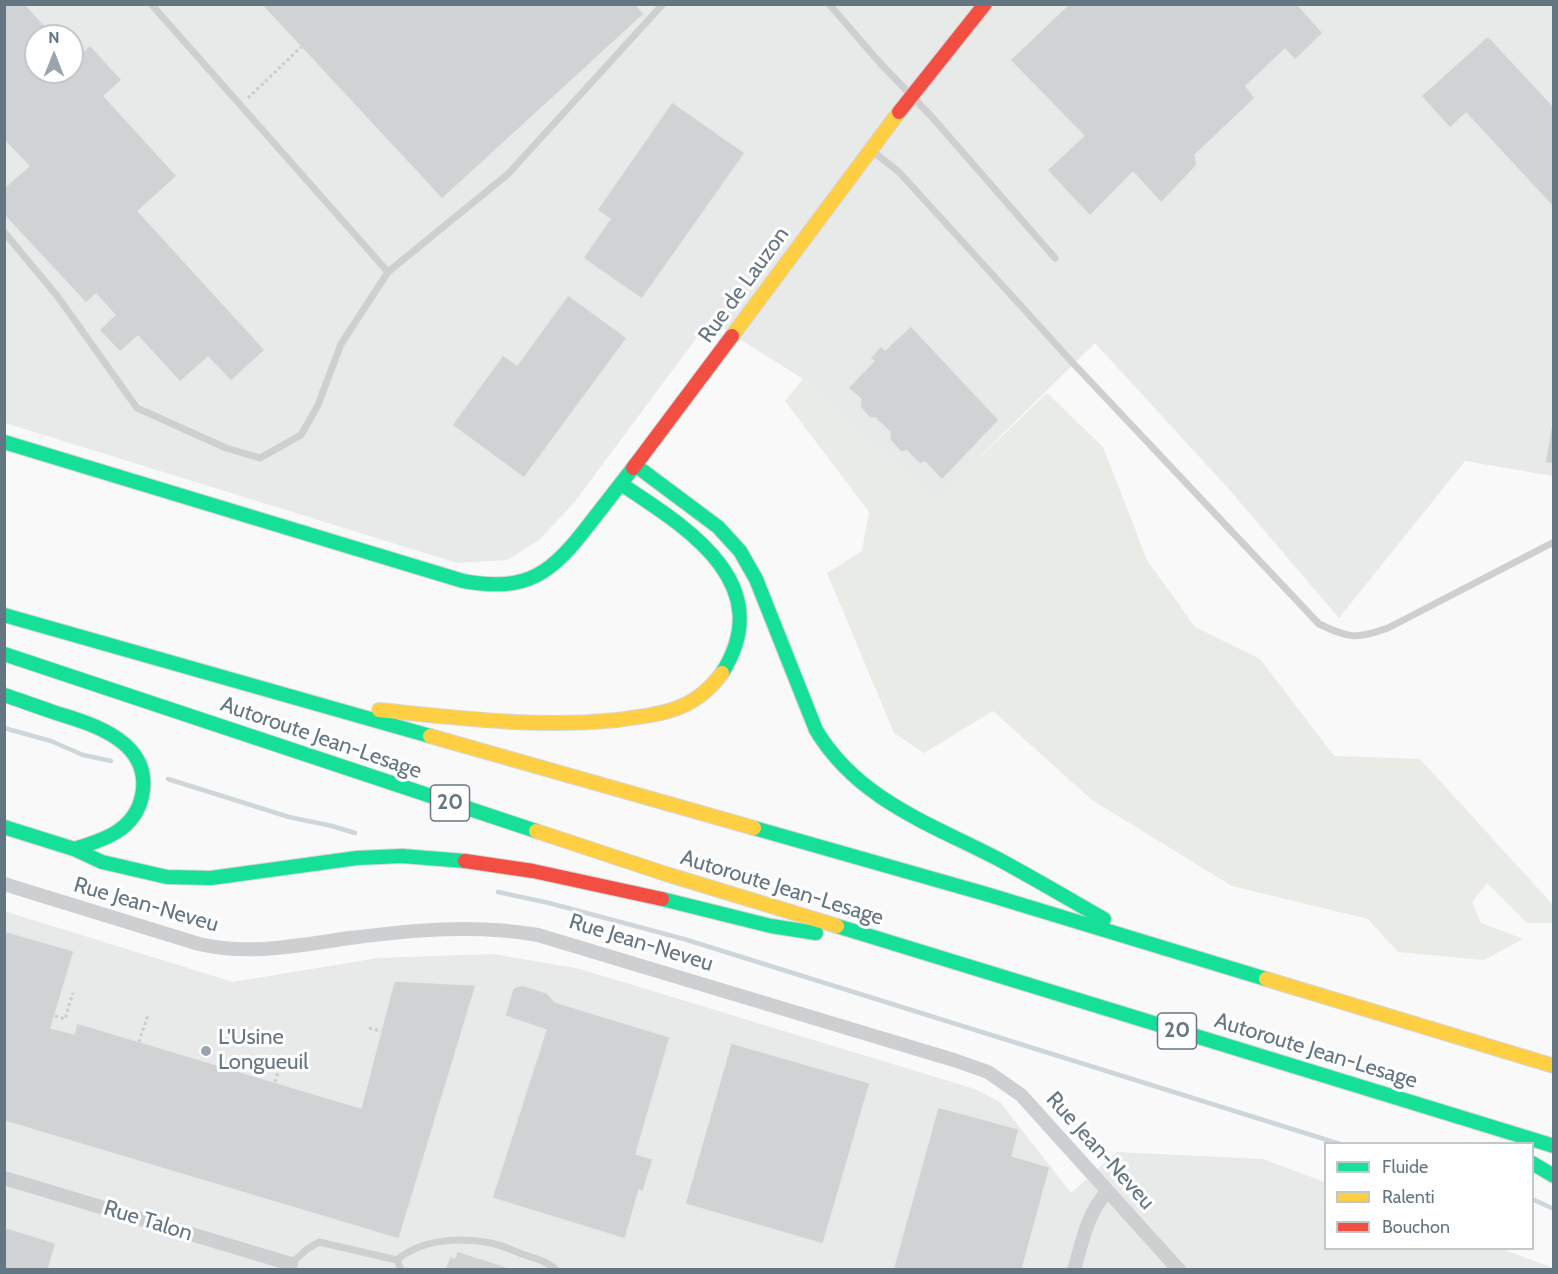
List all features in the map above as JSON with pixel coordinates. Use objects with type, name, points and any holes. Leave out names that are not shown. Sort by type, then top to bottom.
[{"type":"main road","name":"Rue de Lauzon","points":[[4,442],[463,581],[493,586],[512,585],[528,580],[545,572],[562,556],[621,483],[870,149],[985,4]]},
{"type":"main road","points":[[635,465],[718,527],[740,551],[760,588],[816,730],[834,757],[857,781],[886,802],[1001,861],[1143,941]]},
{"type":"main road","points":[[308,702],[504,722],[570,723],[609,721],[658,713],[683,706],[699,696],[716,681],[727,665],[735,645],[739,616],[734,587],[721,563],[701,542],[621,483]]},
{"type":"main road","name":"Autoroute Jean-Lesage","points":[[4,615],[986,894],[1554,1066]]},
{"type":"main road","name":"Autoroute Jean-Lesage","points":[[4,654],[542,834],[898,946],[1554,1146]]},
{"type":"main road","points":[[4,695],[83,721],[110,733],[129,747],[140,765],[144,790],[140,806],[127,827],[111,837],[74,849]]},
{"type":"main road","points":[[4,827],[74,849],[102,862],[157,876],[211,878],[357,858],[402,856],[459,859],[606,886],[771,926],[898,946]]},
{"type":"main road","points":[[1456,1116],[1499,1142]]},
{"type":"main road","points":[[1534,1164],[1554,1176]]},
{"type":"street","name":"Rue Jean-Neveu","points":[[4,884],[199,944],[229,949],[259,950],[432,929],[502,930],[557,940],[981,1069],[1013,1088],[1030,1104],[1107,1192],[1179,1269]]},
{"type":"street","name":"Rue Talon","points":[[4,1178],[291,1264]]},
{"type":"street","points":[[1074,1269],[1092,1215],[1107,1192]]},
{"type":"lane","points":[[151,4],[388,272]]},
{"type":"lane","points":[[4,232],[58,297],[137,408],[225,448],[260,458],[302,435],[318,405],[341,344],[388,272],[508,174],[663,4]]},
{"type":"lane","points":[[829,4],[1055,258]]},
{"type":"lane","points":[[870,149],[899,172],[1072,362],[1319,624],[1341,634],[1362,637],[1388,628],[1554,542]]},
{"type":"lane","points":[[291,1264],[319,1242],[397,1260],[411,1251],[439,1241],[461,1240],[491,1243],[537,1259],[556,1269]]},
{"type":"lane","points":[[397,1260],[402,1269]]},
{"type":"path","points":[[240,105],[301,47]]},
{"type":"path","points":[[55,1016],[65,1019],[74,993]]},
{"type":"path","points":[[139,1042],[148,1015]]},
{"type":"path","points":[[369,1028],[381,1031]]},
{"type":"path","points":[[275,1082],[283,1056]]},
{"type":"shaded area","points":[[4,5],[1553,5],[1553,476],[1465,461],[1339,618],[1227,487],[1095,343],[934,502],[803,379],[710,320],[573,504],[539,540],[507,560],[457,563],[5,423]]},
{"type":"shaded area","points":[[803,379],[934,501],[1047,393],[1103,447],[1147,560],[1195,627],[1260,659],[1334,756],[1420,759],[1553,905],[1553,923],[1527,923],[1487,883],[1472,902],[1481,923],[1523,939],[1484,960],[1398,952],[1368,919],[1232,886],[1092,800],[993,711],[924,753],[894,733],[827,573],[862,551],[869,512],[785,401]]},
{"type":"shaded area","points":[[4,911],[233,982],[378,958],[493,954],[580,969],[975,1089],[1000,1102],[1071,1193],[1117,1152],[1263,1159],[1324,1182],[1324,1250],[1505,1250],[1553,1268],[1553,1269],[5,1269]]},
{"type":"building","points":[[4,4],[25,4],[43,24],[24,24],[24,84],[84,84],[84,51],[90,45],[122,80],[104,96],[177,176],[138,211],[265,350],[231,381],[208,357],[180,382],[138,336],[120,352],[99,330],[115,315],[96,294],[86,303],[4,215],[4,188],[29,166],[4,140]]},
{"type":"building","points":[[261,4],[635,4],[644,14],[442,199]]},
{"type":"building","points":[[1069,4],[1297,4],[1323,33],[1295,60],[1285,49],[1246,86],[1255,98],[1195,155],[1197,165],[1161,203],[1133,172],[1090,216],[1047,170],[1084,136],[1010,60]]},
{"type":"building","points":[[1488,36],[1554,107],[1554,208],[1466,113],[1450,128],[1421,96]]},
{"type":"building","points":[[672,102],[745,153],[642,299],[583,258],[610,219],[597,210]]},
{"type":"building","points":[[568,295],[627,338],[524,478],[452,425],[503,355],[517,365]]},
{"type":"building","points":[[911,326],[999,420],[942,480],[925,462],[920,464],[907,451],[901,452],[890,440],[890,432],[875,418],[870,418],[860,407],[861,399],[848,388],[874,361],[870,358],[881,346],[885,350]]},
{"type":"building","points":[[1554,411],[1554,464],[1545,463]]},
{"type":"building","points":[[4,931],[74,951],[51,1028],[74,1034],[77,1023],[361,1108],[394,981],[476,985],[399,1239],[4,1121]]},
{"type":"building","points":[[522,985],[547,993],[555,1002],[670,1037],[636,1154],[653,1159],[643,1192],[639,1190],[625,1239],[492,1198],[546,1030],[505,1016],[513,988]]},
{"type":"building","points":[[731,1043],[870,1083],[823,1244],[685,1204]]},
{"type":"building","points":[[938,1107],[1019,1129],[1012,1156],[1050,1167],[1022,1270],[893,1270]]},
{"type":"building","points":[[4,1227],[56,1243],[48,1270],[4,1270]]},
{"type":"building","points":[[457,1251],[516,1270],[445,1270],[450,1256],[455,1258]]},
{"type":"waterway","points":[[4,728],[51,741],[83,755],[111,761]]},
{"type":"waterway","points":[[168,779],[289,817],[355,833]]},
{"type":"waterway","points":[[498,892],[549,903],[684,939],[1334,1142]]},
{"type":"waterway","points":[[1534,1200],[1554,1209]]},
{"type":"traffic: fast","points":[[4,442],[463,581],[486,584],[522,581],[551,566],[577,540],[633,468]]},
{"type":"traffic: fast","points":[[635,465],[718,527],[740,551],[756,579],[816,730],[833,754],[853,775],[898,808],[1000,860],[1104,919]]},
{"type":"traffic: fast","points":[[621,484],[697,539],[717,561],[732,585],[739,612],[737,641],[722,673]]},
{"type":"traffic: fast","points":[[4,615],[430,736]]},
{"type":"traffic: fast","points":[[4,654],[536,831]]},
{"type":"traffic: fast","points":[[4,695],[104,731],[118,739],[139,762],[143,778],[142,796],[133,817],[117,832],[74,849]]},
{"type":"traffic: fast","points":[[4,827],[74,849],[102,862],[167,877],[211,878],[357,858],[402,856],[465,861]]},
{"type":"traffic: fast","points":[[754,828],[986,894],[1266,979]]},
{"type":"traffic: fast","points":[[662,899],[771,926],[816,933]]},
{"type":"traffic: fast","points":[[837,926],[1554,1146]]},
{"type":"traffic: fast","points":[[1534,1164],[1554,1176]]},
{"type":"traffic: slow","points":[[732,336],[899,112]]},
{"type":"traffic: slow","points":[[379,710],[468,719],[528,722],[617,720],[657,714],[680,707],[703,693],[722,673]]},
{"type":"traffic: slow","points":[[430,736],[754,828]]},
{"type":"traffic: slow","points":[[536,831],[666,874],[837,926]]},
{"type":"traffic: slow","points":[[1266,979],[1554,1066]]},
{"type":"traffic: jam","points":[[899,112],[985,4]]},
{"type":"traffic: jam","points":[[633,468],[732,336]]},
{"type":"traffic: jam","points":[[465,861],[533,871],[662,899]]},
{"type":"place","name":"L'Usine Longueuil","points":[[206,1051]]}]
